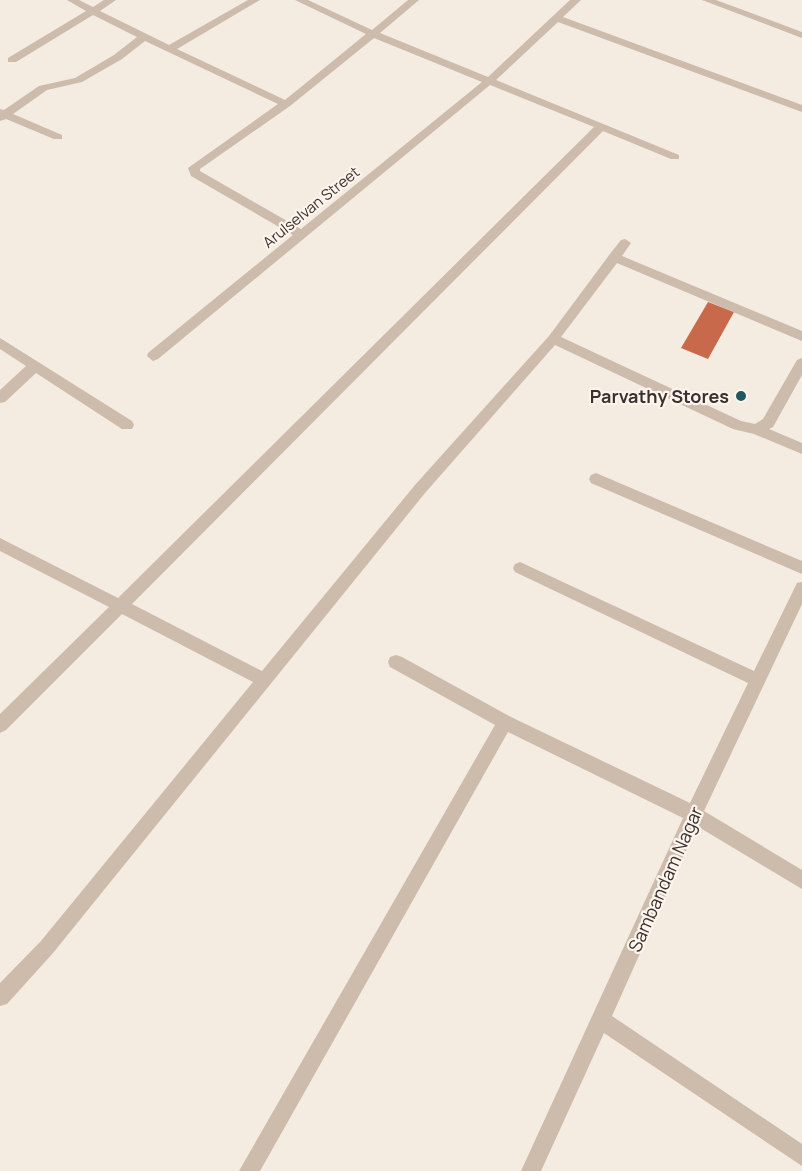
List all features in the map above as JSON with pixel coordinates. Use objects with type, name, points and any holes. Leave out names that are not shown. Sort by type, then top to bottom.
[{"type":"street","points":[[72,0],[144,37],[286,104]]},
{"type":"street","points":[[12,60],[111,0]]},
{"type":"street","points":[[170,49],[255,0]]},
{"type":"street","points":[[300,0],[370,33],[675,157]]},
{"type":"street","points":[[301,234],[211,183],[195,173],[194,168],[286,104],[370,33],[414,0]]},
{"type":"street","name":"Arulselvan Street","points":[[153,356],[489,81],[576,0]]},
{"type":"street","points":[[707,0],[802,35]]},
{"type":"street","points":[[557,18],[802,109]]},
{"type":"street","points":[[2,115],[43,88],[78,80],[118,57],[144,37]]},
{"type":"street","points":[[2,115],[58,137]]},
{"type":"street","points":[[0,725],[448,275],[601,126]]},
{"type":"street","points":[[0,997],[46,947],[420,489],[553,339],[625,243]]},
{"type":"street","points":[[614,257],[802,336]]},
{"type":"street","points":[[553,339],[738,425],[757,430],[802,449]]},
{"type":"street","points":[[0,343],[127,425]]},
{"type":"street","points":[[757,430],[768,423],[802,363]]},
{"type":"street","points":[[0,398],[35,366]]},
{"type":"street","points":[[596,479],[802,568]]},
{"type":"street","points":[[0,544],[264,680]]},
{"type":"street","points":[[520,568],[758,680]]},
{"type":"street","name":"Sambandam Nagar","points":[[531,1171],[694,814],[802,588]]},
{"type":"street","points":[[396,662],[505,722],[694,814],[802,880]]},
{"type":"street","points":[[249,1171],[505,722]]},
{"type":"street","points":[[601,1020],[802,1156]]},
{"type":"building","points":[[708,302],[734,312],[708,359],[681,348]]},
{"type":"place","name":"Parvathy Stores","points":[[741,396]]}]
